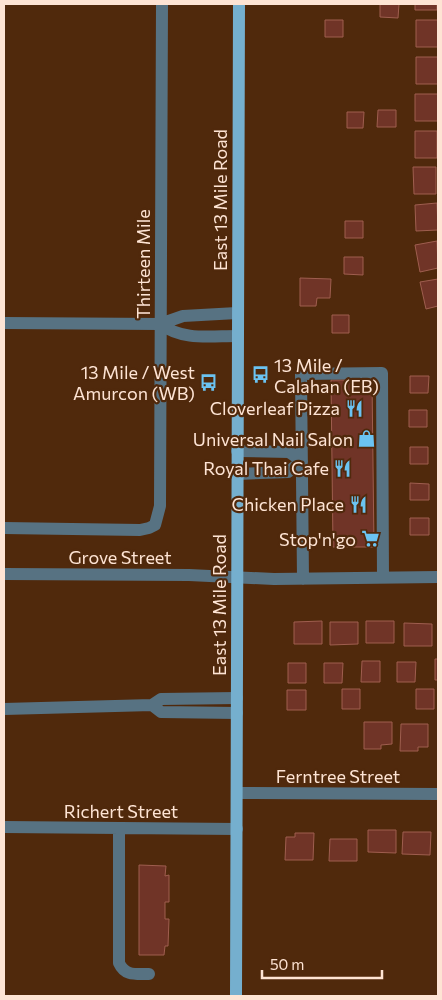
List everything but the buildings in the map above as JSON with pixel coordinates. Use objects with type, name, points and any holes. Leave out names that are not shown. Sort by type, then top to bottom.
[{"type":"main road","name":"East 13 Mile Road","points":[[236,996],[239,4]]},
{"type":"street","name":"Thirteen Mile","points":[[155,525],[160,506],[162,4]]},
{"type":"street","points":[[4,323],[160,324],[183,316],[237,313]]},
{"type":"street","points":[[160,324],[170,332],[180,335],[237,336]]},
{"type":"street","points":[[303,579],[300,374],[382,374],[383,578]]},
{"type":"street","points":[[237,451],[289,452],[302,461]]},
{"type":"street","points":[[237,474],[288,472],[302,461]]},
{"type":"street","name":"Grove Street","points":[[4,528],[140,530],[155,525]]},
{"type":"street","name":"Grove Street","points":[[4,574],[189,575],[303,579],[438,577]]},
{"type":"street","points":[[4,709],[152,705],[161,699],[237,698]]},
{"type":"street","points":[[152,705],[162,712],[237,713]]},
{"type":"street","name":"Ferntree Street","points":[[238,793],[438,794]]},
{"type":"street","name":"Richert Street","points":[[4,827],[237,829]]},
{"type":"street","points":[[119,828],[119,963],[122,970],[128,974],[149,974]]},
{"type":"place","name":"13 Mile / Calahan (EB)","points":[[260,375]]},
{"type":"place","name":"13 Mile / West Amurcon (WB)","points":[[209,382]]},
{"type":"place","name":"Cloverleaf Pizza","points":[[354,408]]},
{"type":"place","name":"Universal Nail Salon","points":[[367,439]]},
{"type":"place","name":"Royal Thai Cafe","points":[[343,468]]},
{"type":"place","name":"Chicken Place","points":[[358,504]]},
{"type":"place","name":"Stop'n'go","points":[[370,539]]}]
